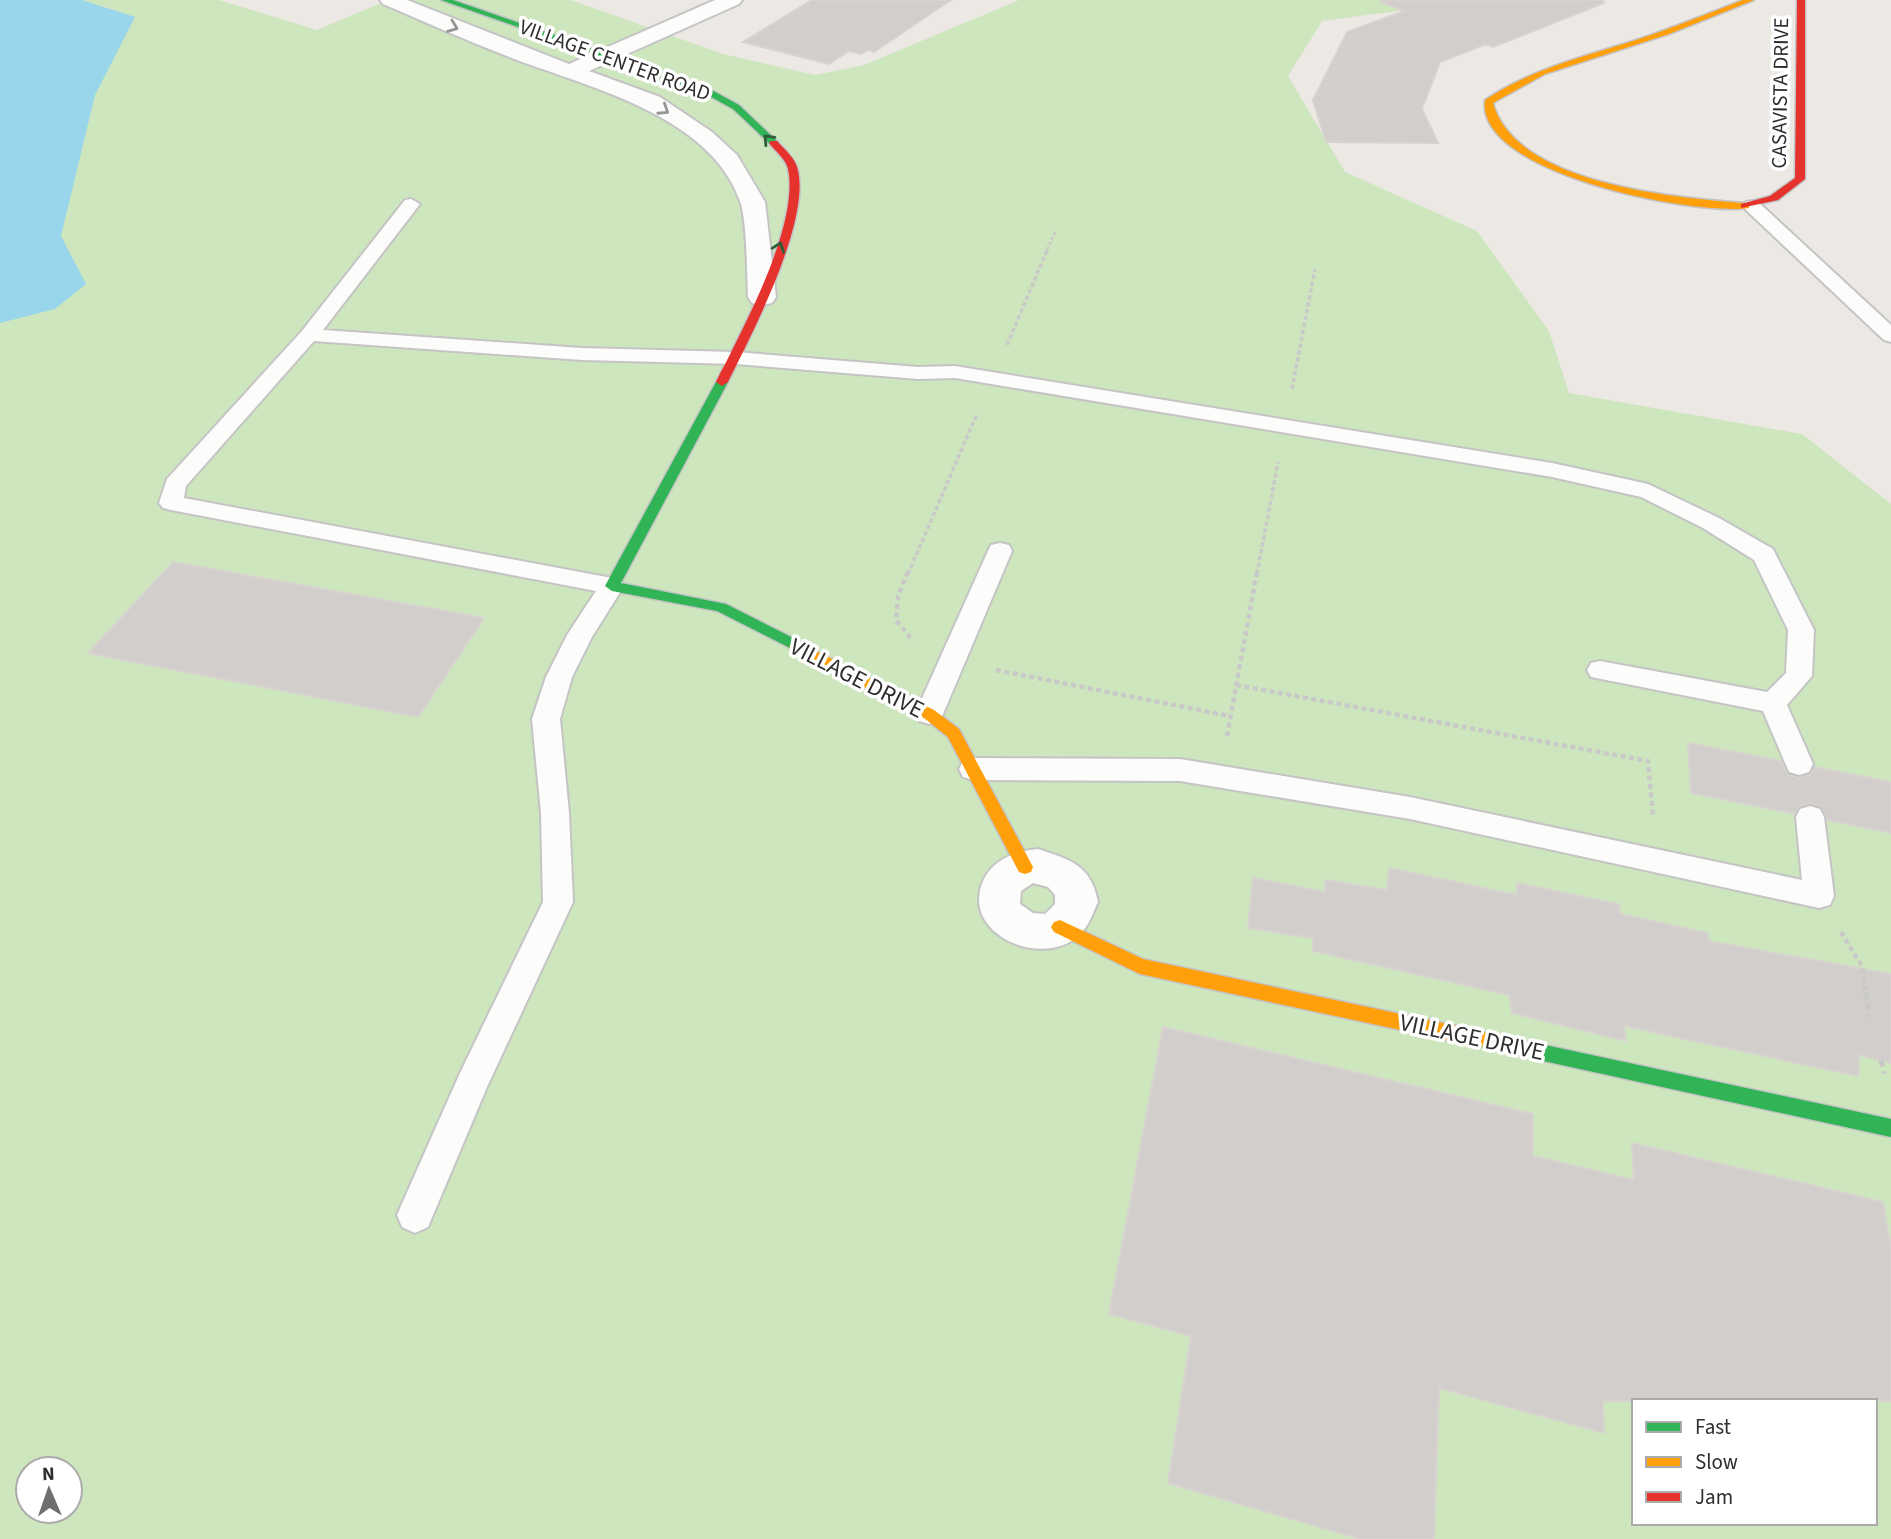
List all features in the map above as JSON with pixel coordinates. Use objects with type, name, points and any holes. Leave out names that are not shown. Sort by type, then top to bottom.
[{"type":"street","name":"VILLAGE CENTER ROAD","points":[[390,0],[569,72],[652,102],[704,137],[729,160],[753,202],[762,297]]},
{"type":"street","name":"VILLAGE CENTER ROAD","points":[[445,0],[683,81],[730,103],[765,135],[793,167],[796,197],[762,297],[736,358],[612,586]]},
{"type":"street","points":[[569,72],[733,0]]},
{"type":"street","name":"CASAVISTA DRIVE","points":[[1750,0],[1639,41],[1530,73],[1507,86],[1488,102],[1492,118],[1511,142],[1549,164],[1624,189],[1688,201],[1752,206],[1780,197],[1800,179],[1801,0]]},
{"type":"street","name":"VILLAGE DRIVE","points":[[612,586],[721,607],[929,714],[954,733],[1025,867],[1004,880],[998,902],[1003,913],[1023,929],[1037,932],[1060,927],[1140,966],[1891,1128]]},
{"type":"lane","points":[[411,204],[309,335],[175,484],[171,503],[612,586],[580,635],[559,677],[546,719],[555,813],[558,902],[472,1084],[415,1214]]},
{"type":"lane","points":[[1752,206],[1891,336]]},
{"type":"lane","points":[[309,335],[582,354],[736,358],[918,373],[955,372],[1552,470],[1648,491],[1711,523],[1763,555],[1801,630],[1799,677],[1773,703]]},
{"type":"lane","points":[[929,714],[1000,551]]},
{"type":"lane","points":[[1600,670],[1773,703]]},
{"type":"lane","points":[[1773,703],[1799,764]]},
{"type":"lane","points":[[973,769],[1180,770],[1410,808],[1819,895],[1810,817]]},
{"type":"path","points":[[1219,776],[1315,269]]},
{"type":"path","points":[[1236,685],[1648,761],[1656,861]]},
{"type":"path","points":[[1819,895],[1861,966],[1870,1016]]},
{"type":"green space","points":[[0,0],[219,0],[317,30],[388,0],[571,0],[723,54],[815,75],[864,65],[1019,0],[1481,0],[1322,21],[1288,76],[1345,172],[1477,231],[1549,331],[1569,393],[1802,434],[1891,504],[1891,1539],[0,1539]]},
{"type":"water","points":[[0,0],[82,0],[135,17],[95,95],[61,236],[86,284],[55,309],[0,323]]},
{"type":"building","points":[[812,0],[951,0],[874,52],[868,50],[861,54],[849,51],[829,64],[743,42]]},
{"type":"building","points":[[1603,0],[1604,3],[1493,47],[1486,44],[1440,62],[1422,109],[1438,143],[1326,142],[1313,100],[1347,32],[1404,11],[1381,2]]},
{"type":"building","points":[[173,562],[484,618],[418,717],[88,653]]},
{"type":"building","points":[[1688,743],[1781,761],[1787,773],[1798,778],[1810,775],[1814,767],[1891,782],[1891,833],[1827,820],[1822,808],[1811,803],[1799,806],[1795,814],[1691,793]]},
{"type":"building","points":[[1389,868],[1517,895],[1517,883],[1619,904],[1620,914],[1708,933],[1708,941],[1891,974],[1891,1063],[1859,1055],[1858,1076],[1624,1026],[1626,1041],[1512,1013],[1509,995],[1313,951],[1313,938],[1248,928],[1253,878],[1325,892],[1325,880],[1387,890]]},
{"type":"building","points":[[1163,1027],[1533,1114],[1533,1156],[1634,1180],[1632,1143],[1883,1202],[1891,1247],[1891,1401],[1603,1401],[1604,1433],[1439,1388],[1434,1539],[1360,1539],[1168,1483],[1191,1336],[1109,1314]]},
{"type":"traffic: fast","points":[[445,0],[705,90],[736,107],[774,143]]},
{"type":"traffic: fast","points":[[722,382],[612,586],[721,607],[796,646]]},
{"type":"traffic: fast","points":[[1480,1039],[1891,1128]]},
{"type":"traffic: slow","points":[[1745,206],[1654,196],[1587,180],[1556,169],[1529,156],[1508,140],[1495,122],[1488,102],[1505,90],[1542,73],[1652,37],[1750,0]]},
{"type":"traffic: slow","points":[[796,646],[929,714],[954,733],[1025,867]]},
{"type":"traffic: slow","points":[[1060,927],[1140,966],[1480,1039]]},
{"type":"traffic: jam","points":[[1745,206],[1774,198],[1800,179],[1801,0]]},
{"type":"traffic: jam","points":[[722,382],[771,277],[790,217],[794,191],[793,169],[774,143]]}]
